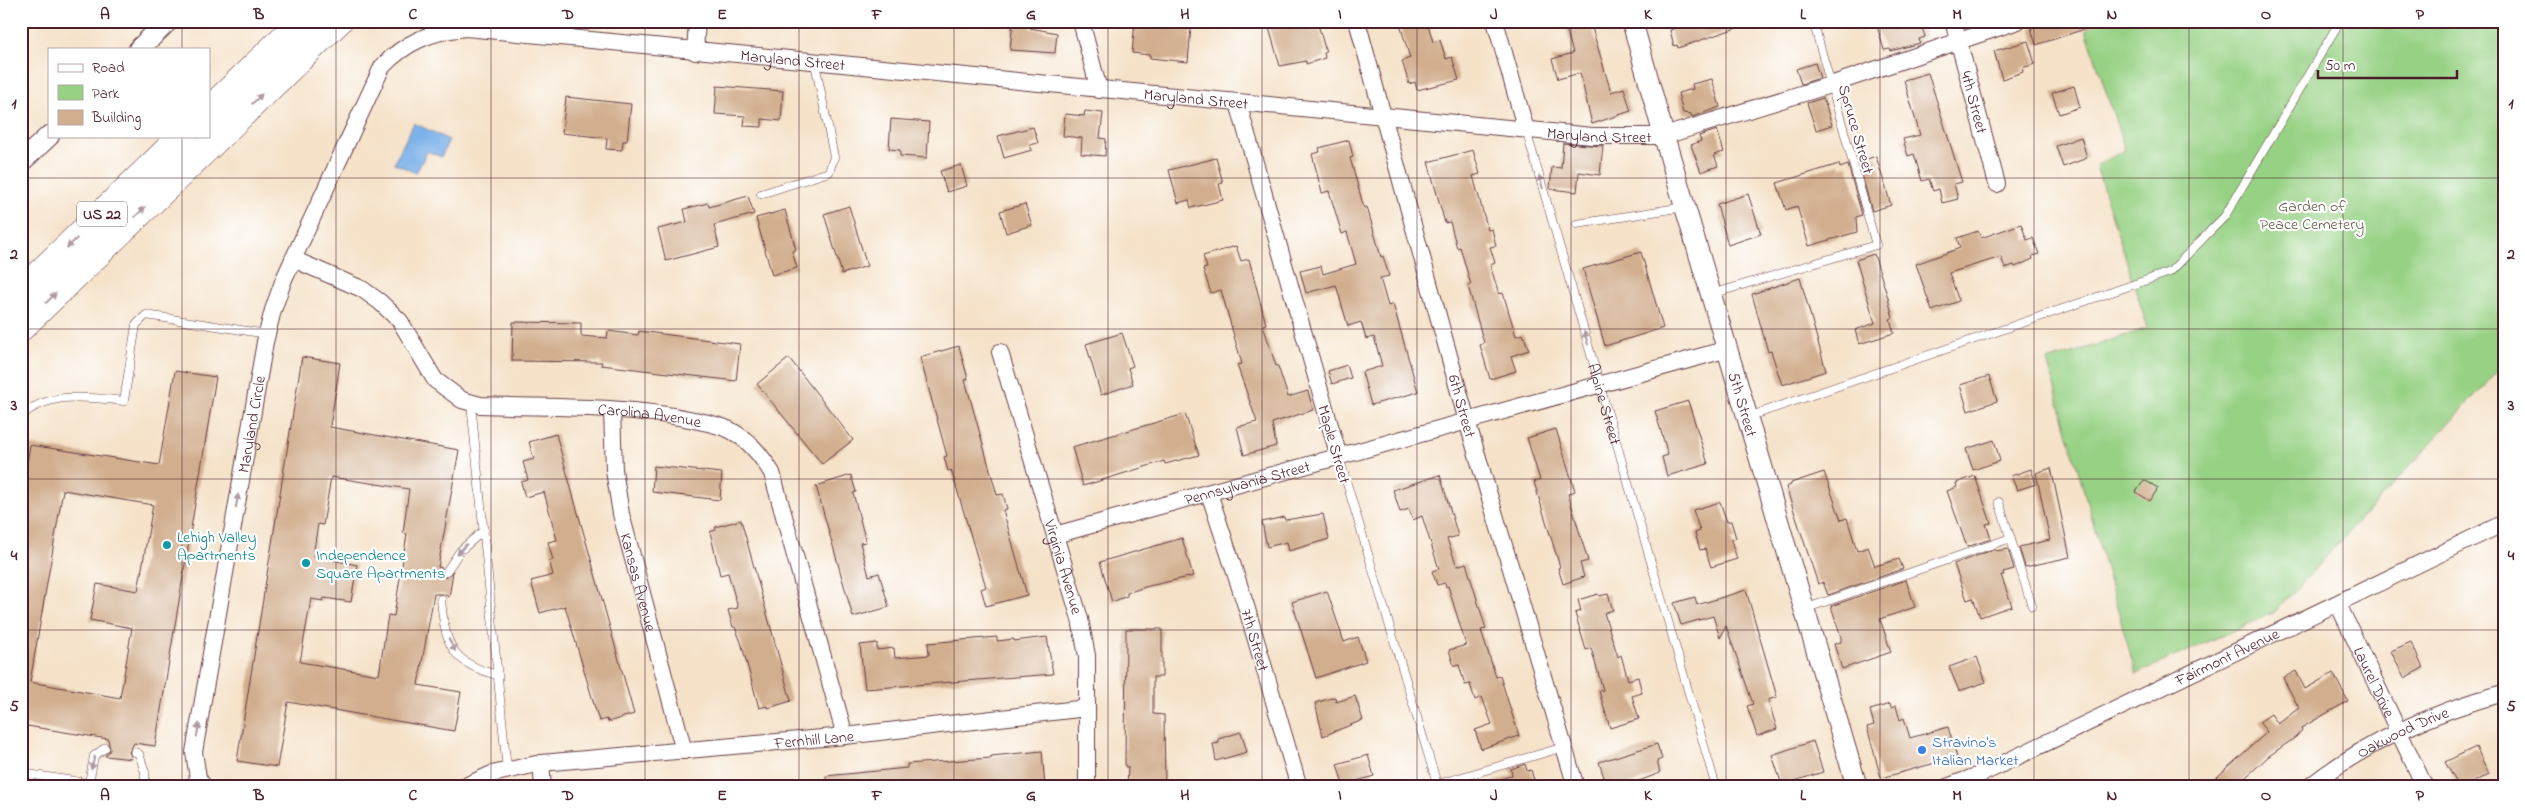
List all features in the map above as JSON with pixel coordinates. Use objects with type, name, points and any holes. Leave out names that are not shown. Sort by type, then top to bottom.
[{"type":"highway","points":[[210,110],[302,21]]},
{"type":"highway","name":"US 22","points":[[21,327],[338,21]]},
{"type":"highway","name":"US 22","points":[[21,292],[181,138]]},
{"type":"street","points":[[141,48],[168,21]]},
{"type":"street","points":[[695,52],[697,21]]},
{"type":"street","points":[[1081,21],[1099,90]]},
{"type":"street","name":"6th Street","points":[[1357,21],[1467,421],[1576,787]]},
{"type":"street","name":"Alpine Street","points":[[1495,21],[1526,130]]},
{"type":"street","name":"5th Street","points":[[1632,21],[1664,136],[1857,787]]},
{"type":"street","name":"4th Street","points":[[1953,21],[1997,184]]},
{"type":"street","name":"Maryland Street","points":[[376,79],[382,67],[394,54],[430,34],[466,28],[695,52],[1592,136],[1664,136],[1830,85],[2018,21]]},
{"type":"street","name":"Maryland Circle","points":[[201,782],[194,752],[267,334],[273,310],[293,259],[376,79]]},
{"type":"street","name":"Maple Street","points":[[1238,103],[1339,457]]},
{"type":"street","points":[[21,162],[48,137]]},
{"type":"street","name":"Carolina Avenue","points":[[293,259],[362,289],[380,302],[404,327],[435,380],[447,391],[471,403],[670,415],[712,424],[729,430],[744,439],[760,453],[772,473],[845,736]]},
{"type":"street","name":"Pennsylvania Street","points":[[1055,535],[1728,349]]},
{"type":"street","name":"Virginia Avenue","points":[[1000,352],[1080,619],[1087,656],[1087,787]]},
{"type":"street","name":"Kansas Avenue","points":[[612,410],[614,470],[621,514],[684,751]]},
{"type":"street","name":"7th Street","points":[[1209,493],[1246,606],[1299,787]]},
{"type":"street","name":"Fairmont Avenue","points":[[1948,787],[1978,775],[2504,523]]},
{"type":"street","name":"Laurel Drive","points":[[2338,604],[2425,787]]},
{"type":"street","name":"Oakwood Drive","points":[[2309,787],[2357,754],[2399,732],[2451,710],[2504,693]]},
{"type":"street","name":"Fernhill Lane","points":[[541,763],[845,736],[1087,708]]},
{"type":"street","points":[[464,787],[489,781],[507,770],[541,763],[543,787]]},
{"type":"lane","name":"Spruce Street","points":[[1712,294],[1876,245],[1813,21]]},
{"type":"lane","points":[[1748,417],[2170,272],[2225,216],[2340,21]]},
{"type":"lane","points":[[762,194],[829,172],[833,165],[830,135],[815,63]]},
{"type":"lane","name":"Alpine Street","points":[[1526,130],[1716,787]]},
{"type":"lane","points":[[1577,224],[1685,206]]},
{"type":"lane","points":[[21,416],[33,406],[73,396],[124,401],[136,324],[146,315],[267,334]]},
{"type":"lane","points":[[471,403],[507,770]]},
{"type":"lane","name":"Maple Street","points":[[1339,457],[1437,784]]},
{"type":"lane","points":[[1999,502],[2032,606]]},
{"type":"lane","points":[[446,572],[460,551],[484,530]]},
{"type":"lane","points":[[1804,609],[2011,538]]},
{"type":"lane","points":[[441,599],[443,619],[450,646],[464,662],[476,670],[498,675]]},
{"type":"lane","points":[[89,783],[94,756],[105,748]]},
{"type":"lane","points":[[1428,787],[1564,748]]},
{"type":"lane","points":[[135,752],[138,754],[145,772],[145,787]]},
{"type":"lane","points":[[21,773],[114,787]]},
{"type":"lane","points":[[180,787],[201,782]]},
{"type":"green space","name":"Garden of Peace Cemetery","points":[[2086,21],[2504,21],[2504,364],[2275,612],[2136,674],[2047,361],[2148,328],[2096,166],[2125,150],[2087,33]]},
{"type":"water","points":[[414,123],[449,140],[441,157],[427,151],[416,173],[394,163]]},
{"type":"building","points":[[1013,21],[1030,21],[1030,28],[1057,33],[1055,53],[1010,50]]},
{"type":"building","points":[[1135,21],[1191,27],[1188,62],[1150,58],[1150,55],[1132,53]]},
{"type":"building","points":[[1267,21],[1317,21],[1326,52],[1324,53],[1325,58],[1306,64],[1306,61],[1280,66]]},
{"type":"building","points":[[1399,21],[1427,21],[1433,42],[1440,40],[1446,59],[1452,57],[1459,80],[1417,90],[1415,82],[1409,84],[1402,61],[1410,58]]},
{"type":"building","points":[[1564,21],[1590,21],[1611,92],[1624,88],[1631,111],[1592,124],[1580,73],[1558,79],[1552,59],[1573,53]]},
{"type":"building","points":[[1699,21],[1744,21],[1745,25],[1678,48],[1677,45],[1674,46],[1670,30]]},
{"type":"building","points":[[1891,21],[1920,21],[1925,37],[1919,39],[1920,43],[1891,51],[1890,49],[1884,50],[1877,26]]},
{"type":"building","points":[[2052,21],[2099,21],[2100,24],[2036,45],[2031,28]]},
{"type":"building","points":[[2028,41],[2035,64],[2022,68],[2023,72],[2002,79],[1994,51]]},
{"type":"building","points":[[1815,63],[1820,78],[1801,84],[1796,69]]},
{"type":"building","points":[[1928,73],[1962,182],[1954,184],[1958,199],[1942,203],[1939,189],[1933,191],[1929,179],[1922,181],[1914,154],[1908,156],[1903,139],[1920,135],[1904,80]]},
{"type":"building","points":[[1712,79],[1720,107],[1692,117],[1691,114],[1683,113],[1678,93],[1693,89],[1692,84]]},
{"type":"building","points":[[717,86],[783,91],[781,121],[762,119],[762,127],[744,126],[745,116],[715,114]]},
{"type":"building","points":[[2074,86],[2080,107],[2059,114],[2052,93]]},
{"type":"building","points":[[566,97],[631,104],[627,141],[623,141],[622,150],[606,149],[607,138],[562,133]]},
{"type":"building","points":[[1823,98],[1832,125],[1816,130],[1807,103]]},
{"type":"building","points":[[1085,111],[1103,113],[1100,138],[1106,139],[1105,156],[1081,154],[1082,138],[1063,136],[1065,114],[1084,116]]},
{"type":"building","points":[[891,119],[929,122],[927,158],[900,156],[900,150],[889,149]]},
{"type":"building","points":[[1033,127],[1038,143],[1030,145],[1032,150],[1004,158],[998,136]]},
{"type":"building","points":[[1717,130],[1724,152],[1714,155],[1718,166],[1701,172],[1691,145],[1701,141],[1699,136]]},
{"type":"building","points":[[2081,137],[2087,158],[2063,167],[2056,146]]},
{"type":"building","points":[[1349,140],[1353,157],[1350,158],[1364,208],[1367,207],[1381,257],[1383,256],[1389,276],[1380,278],[1388,306],[1393,304],[1418,392],[1371,405],[1362,372],[1382,366],[1374,337],[1366,339],[1361,322],[1348,326],[1336,285],[1306,293],[1300,271],[1321,266],[1323,274],[1356,264],[1347,232],[1342,234],[1329,191],[1322,193],[1312,154],[1320,152],[1319,148]]},
{"type":"building","points":[[1563,143],[1603,146],[1600,175],[1579,172],[1577,192],[1550,189],[1552,167],[1561,168]]},
{"type":"building","points":[[1473,150],[1480,174],[1473,176],[1488,230],[1492,229],[1496,246],[1490,247],[1495,263],[1490,265],[1499,294],[1503,293],[1516,336],[1523,334],[1529,350],[1511,356],[1516,371],[1490,379],[1480,345],[1484,343],[1468,286],[1471,285],[1460,247],[1457,248],[1450,222],[1445,223],[1428,162]]},
{"type":"building","points":[[1876,156],[1891,205],[1872,211],[1858,162]]},
{"type":"building","points":[[1216,158],[1223,183],[1219,184],[1223,200],[1191,208],[1189,200],[1178,203],[1169,170]]},
{"type":"building","points":[[1839,164],[1840,168],[1848,165],[1862,215],[1856,217],[1857,232],[1809,246],[1797,206],[1786,210],[1777,183]]},
{"type":"building","points":[[961,165],[967,186],[947,192],[940,171]]},
{"type":"building","points":[[1748,194],[1761,234],[1728,245],[1717,204]]},
{"type":"building","points":[[748,196],[754,214],[714,225],[719,247],[666,261],[658,229],[687,222],[684,209],[708,203],[709,207]]},
{"type":"building","points":[[1025,204],[1032,225],[1006,233],[1000,211]]},
{"type":"building","points":[[849,206],[867,266],[842,274],[824,214]]},
{"type":"building","points":[[785,210],[796,250],[792,251],[797,268],[772,275],[756,218]]},
{"type":"building","points":[[2021,224],[2027,240],[2033,238],[2039,254],[2032,256],[2033,259],[2015,267],[2014,265],[2005,268],[2001,257],[1949,273],[1959,301],[1932,311],[1916,264],[1960,248],[1957,238],[1978,231],[1981,238]]},
{"type":"building","points":[[1236,246],[1241,261],[1249,259],[1266,324],[1263,325],[1288,397],[1308,391],[1313,410],[1272,423],[1276,446],[1244,455],[1237,427],[1257,422],[1237,365],[1242,364],[1221,290],[1211,293],[1203,269],[1207,268],[1203,256]]},
{"type":"building","points":[[1641,252],[1663,328],[1605,346],[1583,269]]},
{"type":"building","points":[[1874,254],[1888,298],[1893,318],[1890,319],[1894,333],[1859,344],[1855,330],[1875,323],[1856,260]]},
{"type":"building","points":[[1800,278],[1826,371],[1782,385],[1771,351],[1768,352],[1752,294]]},
{"type":"building","points":[[513,322],[581,323],[581,336],[607,338],[608,331],[638,335],[639,331],[740,344],[736,381],[601,365],[602,362],[512,361]]},
{"type":"building","points":[[1122,333],[1133,366],[1128,368],[1133,384],[1101,395],[1086,344]]},
{"type":"building","points":[[959,346],[968,379],[965,380],[997,495],[1003,494],[1007,509],[1003,510],[1027,595],[986,606],[981,589],[986,587],[951,470],[948,471],[944,457],[947,456],[920,357]]},
{"type":"building","name":"Independence Square Apartments","points":[[302,357],[340,363],[330,427],[459,450],[438,567],[442,568],[441,574],[445,578],[453,571],[449,597],[443,594],[434,594],[418,685],[461,692],[454,731],[288,702],[277,767],[237,761]],"holes":[[[331,477],[409,489],[403,533],[407,534],[394,616],[388,615],[379,675],[300,662],[311,599],[323,601],[324,598],[351,602],[357,565],[313,556],[318,524],[323,525]]]},
{"type":"building","points":[[789,358],[853,440],[822,464],[757,384]]},
{"type":"building","points":[[1347,365],[1351,378],[1332,384],[1328,371]]},
{"type":"building","name":"Lehigh Valley Apartments","points":[[175,371],[216,377],[155,746],[134,743],[129,752],[132,759],[105,756],[110,750],[108,739],[21,725],[21,500],[30,445],[159,465]],"holes":[[[63,490],[153,505],[138,591],[97,584],[90,620],[132,628],[120,698],[30,682]]]},
{"type":"building","points":[[1989,376],[1997,401],[1968,411],[1960,385]]},
{"type":"building","points":[[1688,401],[1708,464],[1667,476],[1662,457],[1668,455],[1655,411]]},
{"type":"building","points":[[1185,414],[1199,455],[1165,464],[1164,461],[1083,486],[1072,447]]},
{"type":"building","points":[[1556,429],[1575,491],[1568,494],[1588,561],[1580,563],[1584,577],[1563,584],[1558,568],[1560,567],[1534,482],[1540,480],[1527,438]]},
{"type":"building","points":[[556,434],[634,714],[608,722],[607,719],[599,721],[565,606],[540,613],[531,581],[553,575],[549,561],[553,560],[548,542],[557,540],[544,492],[525,497],[521,482],[528,480],[523,462],[534,459],[529,442]]},
{"type":"building","points":[[1994,440],[2000,461],[1973,470],[1966,449]]},
{"type":"building","points":[[654,466],[722,473],[720,500],[652,492]]},
{"type":"building","points":[[2051,468],[2070,557],[2025,567],[2019,547],[2050,540],[2036,473]]},
{"type":"building","points":[[2031,469],[2036,484],[2017,490],[2011,476]]},
{"type":"building","points":[[1824,472],[1841,520],[1847,518],[1857,551],[1868,547],[1875,566],[1899,559],[1903,569],[1828,595],[1823,582],[1818,584],[1786,487],[1791,485],[1791,483]]},
{"type":"building","points":[[851,475],[856,492],[853,493],[866,542],[860,543],[869,576],[879,573],[889,607],[853,617],[816,486]]},
{"type":"building","points":[[1440,475],[1458,536],[1447,539],[1457,566],[1466,563],[1486,629],[1481,630],[1496,677],[1500,676],[1519,736],[1481,749],[1475,730],[1492,724],[1482,697],[1475,700],[1470,684],[1465,685],[1459,665],[1454,666],[1449,650],[1466,645],[1448,586],[1446,587],[1445,583],[1437,585],[1432,571],[1439,569],[1422,516],[1413,520],[1409,509],[1400,512],[1393,490]]},
{"type":"building","points":[[1975,476],[1991,523],[1986,524],[1991,539],[1967,547],[1947,491],[1957,487],[1956,483]]},
{"type":"building","points":[[2144,480],[2158,488],[2150,501],[2136,492]]},
{"type":"building","points":[[1720,502],[1727,522],[1731,521],[1736,538],[1731,540],[1737,559],[1711,567],[1705,549],[1700,550],[1695,533],[1700,531],[1693,510]]},
{"type":"building","points":[[1323,514],[1329,539],[1289,551],[1287,542],[1267,547],[1262,522],[1284,517],[1285,520]]},
{"type":"building","points":[[741,520],[791,701],[768,708],[767,706],[759,708],[741,642],[735,627],[733,627],[728,610],[738,608],[728,573],[720,575],[710,532],[716,530],[715,527]]},
{"type":"building","points":[[1182,538],[1193,576],[1145,587],[1127,593],[1127,596],[1112,602],[1100,562]]},
{"type":"building","points":[[1995,549],[1996,551],[2008,549],[2014,569],[2003,572],[2004,575],[2001,575],[2012,606],[1980,617],[1973,598],[1967,600],[1954,564]]},
{"type":"building","points":[[1906,580],[1915,607],[1880,619],[1891,652],[1842,669],[1834,644],[1841,642],[1841,637],[1831,606]]},
{"type":"building","points":[[1746,590],[1777,697],[1768,700],[1777,729],[1757,736],[1747,706],[1753,704],[1726,626],[1720,638],[1713,616],[1681,625],[1674,603],[1695,597],[1697,605]]},
{"type":"building","points":[[1327,591],[1344,642],[1358,637],[1366,661],[1316,678],[1292,602]]},
{"type":"building","points":[[1598,594],[1599,596],[1608,594],[1613,610],[1604,613],[1618,657],[1621,655],[1628,680],[1638,677],[1642,693],[1632,696],[1639,719],[1610,728],[1599,691],[1603,690],[1591,648],[1586,650],[1575,613],[1581,611],[1578,600]]},
{"type":"building","points":[[1126,629],[1162,629],[1162,677],[1153,677],[1153,714],[1164,715],[1165,787],[1127,787],[1128,767],[1125,767]]},
{"type":"building","points":[[997,637],[997,641],[1014,639],[1014,641],[1047,637],[1053,674],[865,689],[860,645],[877,643],[877,650],[894,648],[895,658],[929,655],[928,643]]},
{"type":"building","points":[[2411,642],[2423,668],[2404,678],[2391,651]]},
{"type":"building","points":[[1977,657],[1986,682],[1959,691],[1949,667]]},
{"type":"building","points":[[2296,671],[2305,689],[2333,673],[2348,701],[2301,728],[2302,730],[2296,737],[2269,756],[2235,787],[2206,787],[2267,732],[2259,722],[2271,714],[2278,724],[2299,708],[2283,678]]},
{"type":"building","points":[[1355,696],[1363,720],[1323,736],[1315,703],[1335,697],[1336,702]]},
{"type":"building","name":"Stravino's Italian Market","points":[[1890,704],[1891,708],[1896,706],[1900,720],[1904,718],[1910,738],[1948,727],[1957,757],[1881,778],[1867,727],[1874,725],[1870,710]]},
{"type":"building","points":[[1241,732],[1247,752],[1216,761],[1213,744],[1219,743],[1218,739]]},
{"type":"building","points":[[1813,741],[1823,772],[1782,785],[1772,755]]},
{"type":"building","points":[[1657,744],[1662,759],[1657,761],[1660,773],[1623,787],[1607,787],[1599,762]]},
{"type":"building","points":[[2476,747],[2489,774],[2464,787],[2459,787],[2445,762]]},
{"type":"building","points":[[1042,751],[1045,787],[826,787],[826,776],[907,768],[907,764],[991,758],[991,756]]},
{"type":"building","points":[[1368,755],[1374,776],[1343,785],[1337,764]]},
{"type":"building","points":[[1525,764],[1527,771],[1531,770],[1536,787],[1485,787],[1485,785],[1512,775],[1511,769]]},
{"type":"place","name":"Lehigh Valley Apartments","points":[[167,545]]},
{"type":"place","name":"Independence Square Apartments","points":[[306,563]]},
{"type":"place","name":"Stravino's Italian Market","points":[[1922,750]]}]
